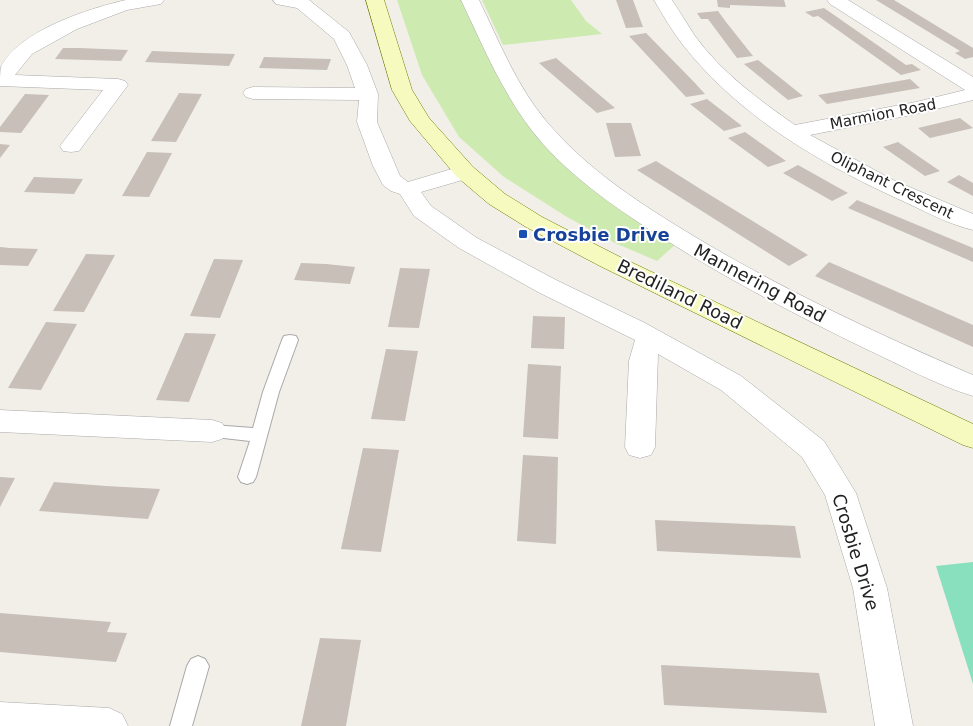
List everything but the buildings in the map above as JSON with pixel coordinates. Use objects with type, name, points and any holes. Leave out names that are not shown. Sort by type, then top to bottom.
[{"type":"street","points":[[0,80],[24,51],[62,28],[137,2],[155,0]]},
{"type":"street","points":[[282,0],[303,4],[342,36],[368,94],[367,122],[391,180],[399,186],[408,188],[465,172]]},
{"type":"street","name":"Brediland Road","points":[[375,0],[402,90],[420,121],[465,172],[497,199],[534,222],[609,261],[973,437]]},
{"type":"street","name":"Mannering Road","points":[[470,0],[522,103],[551,141],[625,203],[690,246],[735,272],[864,339],[973,386]]},
{"type":"street","name":"Oliphant Crescent","points":[[663,0],[673,19],[700,56],[724,80],[792,132],[878,182],[973,223]]},
{"type":"street","points":[[836,0],[973,86]]},
{"type":"street","points":[[0,80],[118,85],[72,146]]},
{"type":"street","points":[[253,93],[368,94]]},
{"type":"street","name":"Marmion Road","points":[[792,132],[916,108],[973,94]]},
{"type":"street","name":"Crosbie Drive","points":[[408,188],[422,211],[468,243],[547,286],[649,336],[731,384],[813,449],[840,493],[870,588],[894,726]]},
{"type":"street","points":[[640,447],[643,362],[649,336]]},
{"type":"street","points":[[0,420],[212,431]]},
{"type":"street","points":[[0,719],[109,726]]},
{"type":"lane","points":[[247,477],[271,392],[290,340]]},
{"type":"lane","points":[[212,431],[260,435]]},
{"type":"lane","points":[[181,726],[198,666]]},
{"type":"green space","points":[[397,0],[463,0],[540,137],[591,188],[676,244],[657,261],[615,243],[567,217],[504,177],[459,137],[422,75]]},
{"type":"green space","points":[[482,0],[571,0],[586,21],[602,34],[503,45]]},
{"type":"green space","points":[[973,562],[973,684],[936,566]]},
{"type":"place","name":"Crosbie Drive","points":[[523,234]]}]
